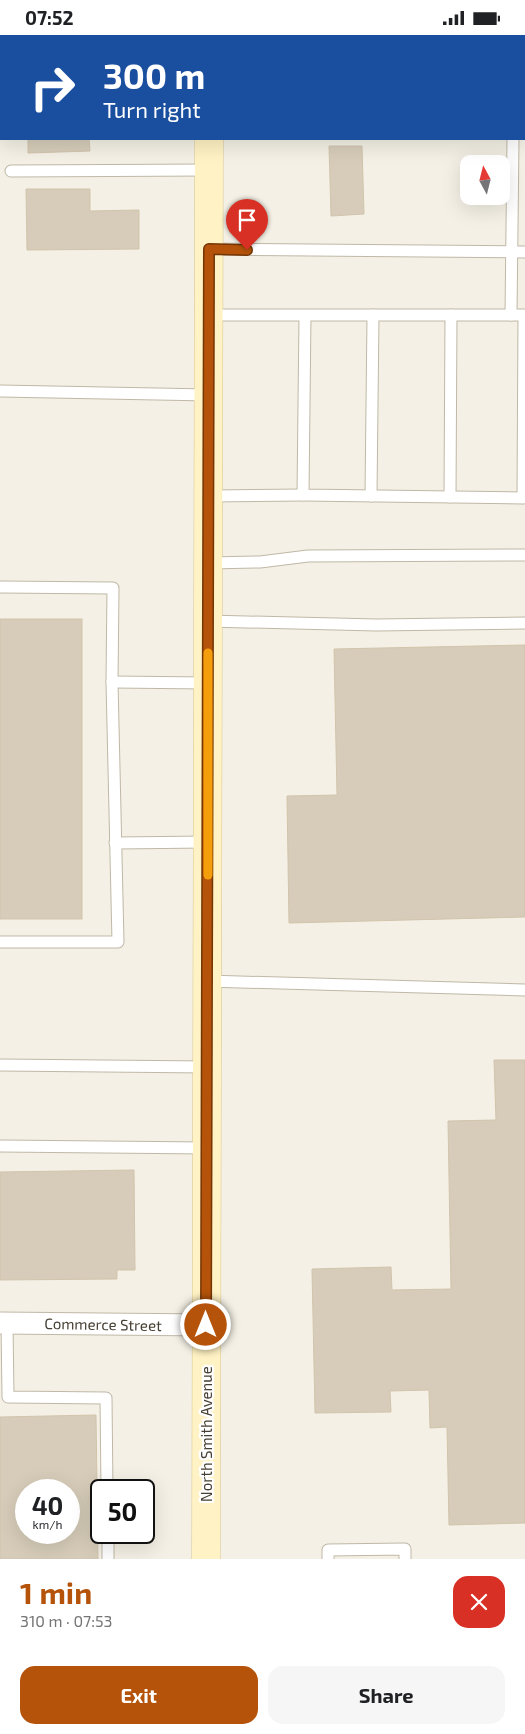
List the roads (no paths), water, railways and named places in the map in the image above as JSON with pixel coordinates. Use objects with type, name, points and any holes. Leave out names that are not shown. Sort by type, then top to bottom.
[{"type":"main road","name":"North Smith Avenue","points":[[206,1559],[209,140]]},
{"type":"street","name":"Commerce Street","points":[[4,1323],[206,1325]]},
{"type":"lane","points":[[511,315],[513,140]]},
{"type":"lane","points":[[11,171],[209,170]]},
{"type":"lane","points":[[209,249],[525,252]]},
{"type":"lane","points":[[209,315],[524,315],[523,498],[304,495],[209,496]]},
{"type":"lane","points":[[304,495],[305,315]]},
{"type":"lane","points":[[371,496],[373,315]]},
{"type":"lane","points":[[450,497],[451,315]]},
{"type":"lane","points":[[0,391],[209,395]]},
{"type":"lane","points":[[209,563],[260,562],[308,556],[525,555]]},
{"type":"lane","points":[[0,587],[113,588],[112,682],[118,942],[0,942]]},
{"type":"lane","points":[[208,621],[376,625],[525,623]]},
{"type":"lane","points":[[112,682],[208,683]]},
{"type":"lane","points":[[115,843],[208,842]]},
{"type":"lane","points":[[207,981],[525,990]]},
{"type":"lane","points":[[0,1065],[207,1067]]},
{"type":"lane","points":[[0,1146],[207,1148]]},
{"type":"lane","points":[[4,1323],[8,1397],[106,1398],[107,1479]]},
{"type":"lane","points":[[108,1544],[108,1559]]},
{"type":"lane","points":[[328,1559],[328,1550],[357,1549],[404,1549],[405,1559]]}]
